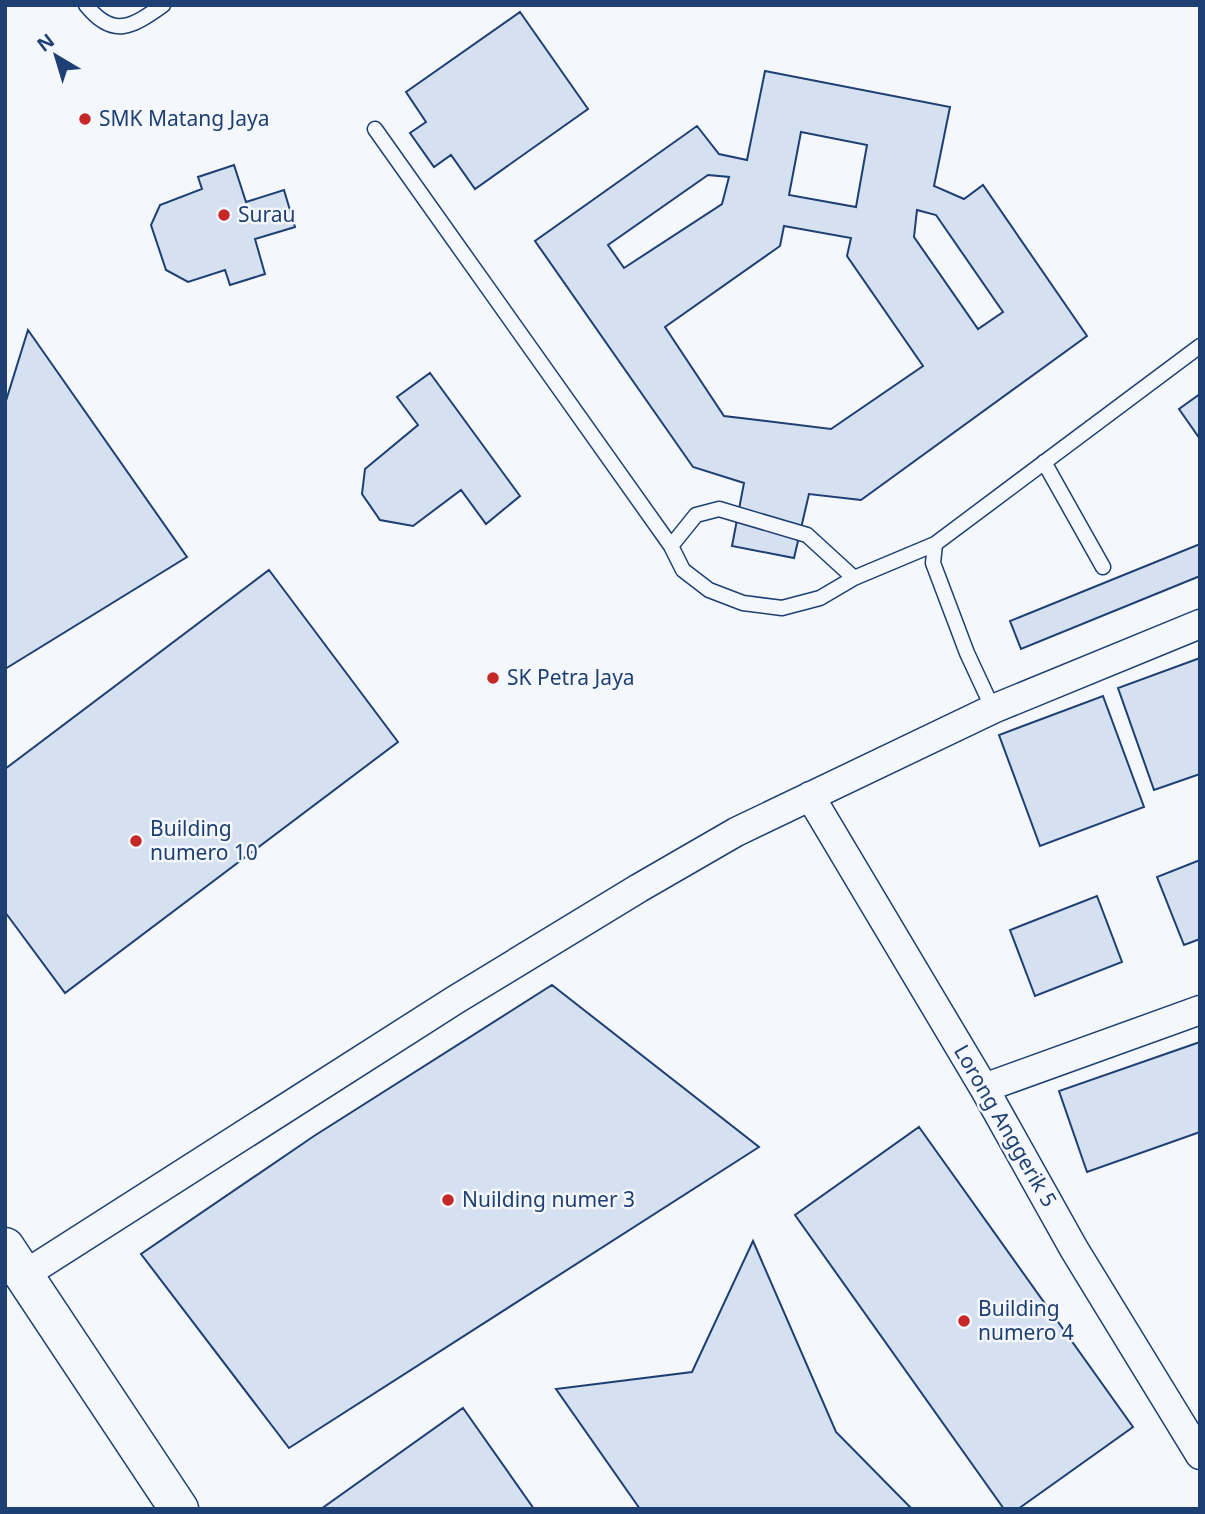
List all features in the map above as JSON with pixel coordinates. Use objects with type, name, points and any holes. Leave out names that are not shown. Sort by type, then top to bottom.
[{"type":"street","points":[[179,1509],[15,1261],[736,832],[993,709],[1200,624]]},
{"type":"street","name":"Lorong Anggerik 5","points":[[810,796],[984,1088],[1074,1249],[1198,1448]]},
{"type":"street","points":[[984,1088],[1200,1010]]},
{"type":"lane","points":[[86,5],[100,21],[117,27],[139,22],[163,5]]},
{"type":"lane","points":[[375,129],[671,546],[683,570],[709,590],[743,603],[782,608],[820,598],[854,578],[935,544],[1200,346]]},
{"type":"lane","points":[[1044,462],[1103,567]]},
{"type":"lane","points":[[671,546],[696,515],[719,509],[807,535],[854,578]]},
{"type":"lane","points":[[935,544],[933,563],[967,653],[993,709]]},
{"type":"building","points":[[520,12],[588,109],[475,189],[451,155],[434,167],[410,133],[426,122],[406,92]]},
{"type":"building","points":[[765,71],[950,107],[934,186],[964,199],[983,185],[1087,336],[861,500],[809,494],[794,558],[732,546],[744,483],[693,467],[535,241],[697,126],[719,154],[747,160]],"holes":[[[801,132],[867,145],[856,207],[789,195]],[[708,175],[729,177],[722,204],[624,268],[608,245]],[[917,210],[936,215],[1003,312],[978,329],[914,237]],[[784,226],[851,238],[847,256],[923,366],[831,429],[724,416],[665,327],[780,246]]]},
{"type":"building","name":"Surau","points":[[234,165],[246,202],[284,190],[295,227],[255,239],[265,274],[230,285],[225,270],[188,282],[166,270],[151,225],[160,205],[202,189],[198,177]]},
{"type":"building","points":[[28,330],[187,557],[5,669],[5,404]]},
{"type":"building","points":[[430,373],[520,496],[486,524],[461,490],[413,526],[380,520],[362,494],[365,469],[418,425],[397,397]]},
{"type":"building","points":[[1200,394],[1200,439],[1179,409]]},
{"type":"building","points":[[1200,544],[1200,576],[1021,649],[1010,621]]},
{"type":"building","name":"Building numero 10","points":[[269,570],[398,742],[65,993],[5,912],[5,769]]},
{"type":"building","points":[[1200,658],[1200,774],[1154,790],[1118,688]]},
{"type":"building","points":[[1103,696],[1144,807],[1040,846],[999,735]]},
{"type":"building","points":[[1200,860],[1200,939],[1184,945],[1157,877]]},
{"type":"building","points":[[1097,896],[1122,962],[1035,996],[1010,930]]},
{"type":"building","name":"Nuilding numer 3","points":[[552,985],[759,1147],[289,1448],[141,1254],[314,1136]]},
{"type":"building","points":[[1200,1042],[1200,1132],[1087,1172],[1059,1091]]},
{"type":"building","name":"Building numero 4","points":[[919,1127],[1133,1427],[1018,1509],[1004,1509],[795,1215]]},
{"type":"building","points":[[753,1241],[836,1432],[912,1509],[640,1509],[556,1389],[692,1372]]},
{"type":"building","points":[[463,1408],[534,1509],[321,1509]]},
{"type":"place","name":"SMK Matang Jaya","points":[[85,119]]},
{"type":"place","name":"Surau","points":[[224,215]]},
{"type":"place","name":"SK Petra Jaya","points":[[493,678]]},
{"type":"place","name":"Building numero 10","points":[[136,841]]},
{"type":"place","name":"Nuilding numer 3","points":[[448,1200]]},
{"type":"place","name":"Building numero 4","points":[[964,1321]]}]
